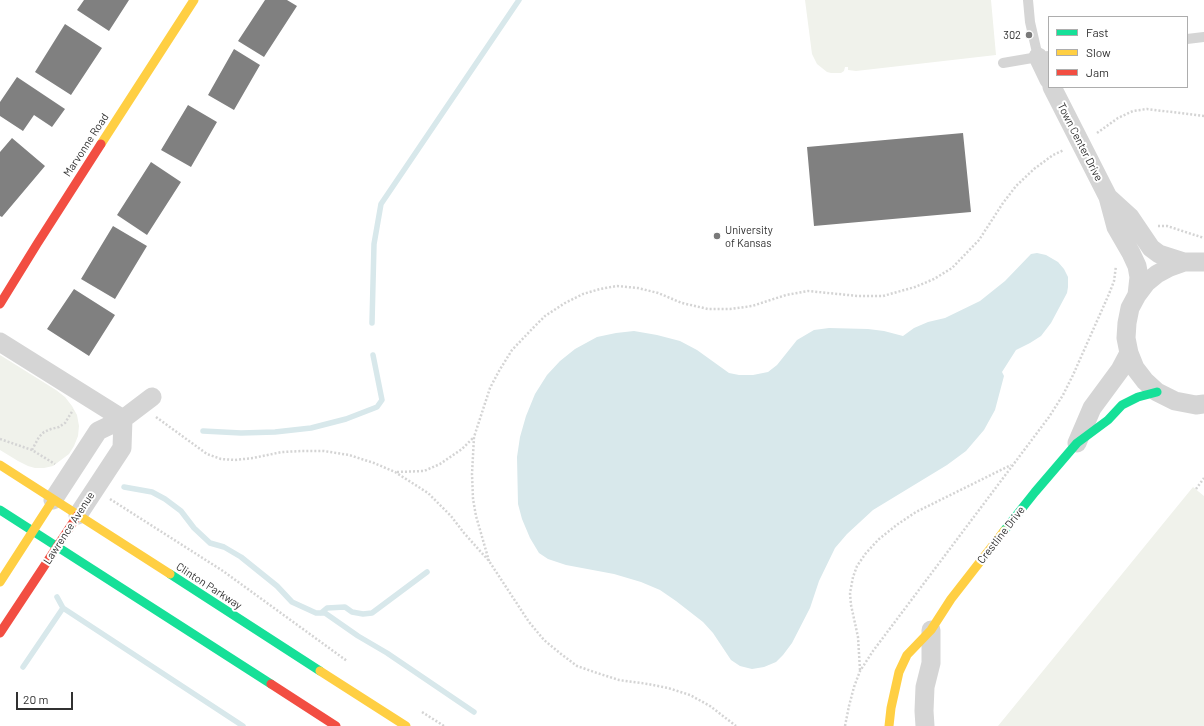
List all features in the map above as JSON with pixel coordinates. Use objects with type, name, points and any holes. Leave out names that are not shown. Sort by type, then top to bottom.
[{"type":"street","name":"Marvonne Road","points":[[0,304],[194,0]]},
{"type":"street","points":[[1043,56],[1048,76]]},
{"type":"street","name":"Town Center Drive","points":[[1053,88],[1108,197],[1116,227],[1137,266],[1139,277],[1137,295]]},
{"type":"street","name":"Town Center Drive","points":[[1108,197],[1130,216],[1151,248],[1159,254],[1184,262]]},
{"type":"street","points":[[1204,262],[1184,262],[1170,266],[1146,283],[1130,308],[1126,338],[1129,353],[1135,368],[1145,381],[1157,392],[1175,401],[1196,405],[1204,404]]},
{"type":"street","points":[[0,342],[123,419]]},
{"type":"street","name":"Crestline Drive","points":[[1077,443],[1092,408],[1120,370],[1129,353]]},
{"type":"street","name":"Crestline Drive","points":[[889,726],[891,708],[899,672],[907,655],[931,630],[951,599],[1035,492],[1077,443],[1108,420],[1122,405],[1138,397],[1157,392]]},
{"type":"street","points":[[0,582],[98,431],[123,419],[145,402]]},
{"type":"street","name":"Lawrence Avenue","points":[[0,633],[122,448],[123,419]]},
{"type":"street","name":"Clinton Parkway","points":[[0,465],[406,726]]},
{"type":"street","points":[[0,510],[336,726]]},
{"type":"street","points":[[925,726],[924,710],[926,688],[931,663],[931,630]]},
{"type":"lane","points":[[1003,63],[1043,56],[1030,22],[1028,0]]},
{"type":"lane","points":[[1188,39],[1204,38]]},
{"type":"path","points":[[1095,135],[1118,118],[1133,111],[1147,109],[1204,116]]},
{"type":"path","points":[[489,561],[476,516],[472,474],[474,437],[490,388],[499,371],[512,350],[545,316],[565,303],[583,294],[617,286],[638,288],[658,293],[682,303],[708,309],[730,309],[752,306],[786,295],[808,291],[858,296],[883,296],[899,292],[921,284],[952,268],[979,240],[1016,186],[1034,169],[1053,155],[1067,149]]},
{"type":"path","points":[[1154,229],[1159,226],[1167,226],[1204,238]]},
{"type":"path","points":[[845,726],[854,687],[860,671],[873,651],[1049,417],[1063,395],[1073,376],[1109,294],[1114,281],[1116,265]]},
{"type":"path","points":[[145,402],[170,427],[207,454],[221,459],[235,460],[282,452],[324,451],[349,455],[395,472],[428,493],[440,504],[489,561],[529,622],[544,640],[577,666],[619,680],[668,688],[690,695],[710,706],[736,726]]},
{"type":"path","points":[[32,450],[44,432],[59,427],[65,423],[72,412]]},
{"type":"path","points":[[395,472],[424,471],[440,464],[462,449],[474,437]]},
{"type":"path","points":[[0,439],[32,450],[44,457]]},
{"type":"path","points":[[860,671],[858,637],[850,593],[857,566],[866,553],[879,539],[916,512],[1013,464]]},
{"type":"path","points":[[1196,489],[1204,478]]},
{"type":"path","points":[[123,507],[223,571],[347,662]]},
{"type":"path","points":[[418,709],[444,726]]},
{"type":"shaded area","points":[[805,0],[991,0],[996,55],[856,71],[848,70],[848,67],[845,67],[844,71],[841,73],[827,72],[817,64],[812,54]]},
{"type":"shaded area","points":[[1037,253],[1046,255],[1058,262],[1064,269],[1068,277],[1067,293],[1051,323],[1041,336],[1016,350],[1002,372],[1004,376],[995,410],[984,430],[966,451],[947,465],[873,510],[847,534],[835,548],[819,581],[810,608],[792,643],[776,662],[764,667],[752,669],[740,666],[731,660],[713,633],[703,622],[660,590],[641,582],[614,574],[566,565],[548,559],[539,553],[530,538],[522,519],[518,504],[517,457],[520,437],[526,416],[535,394],[547,375],[560,361],[575,349],[597,337],[634,331],[680,341],[697,350],[729,373],[753,375],[768,372],[777,365],[797,340],[814,330],[829,328],[868,329],[903,336],[914,328],[928,322],[945,318],[980,301],[1005,281],[1031,254]]},
{"type":"shaded area","points":[[0,355],[65,397],[77,415],[79,426],[78,436],[74,446],[69,454],[53,466],[35,468],[28,466],[0,450]]},
{"type":"shaded area","points":[[1193,487],[1204,496],[1204,726],[998,726]]},
{"type":"building","points":[[84,0],[129,0],[109,31],[77,10]]},
{"type":"building","points":[[265,0],[287,0],[297,6],[264,57],[238,41]]},
{"type":"building","points":[[65,24],[102,48],[71,95],[35,72]]},
{"type":"building","points":[[234,49],[260,65],[234,110],[208,95]]},
{"type":"building","points":[[17,77],[65,109],[52,127],[34,115],[23,131],[0,116],[0,102]]},
{"type":"building","points":[[188,105],[217,122],[191,167],[161,150]]},
{"type":"building","points":[[963,133],[971,212],[814,226],[807,147]]},
{"type":"building","points":[[12,138],[45,166],[2,217],[0,216],[0,152]]},
{"type":"building","points":[[151,162],[181,182],[147,235],[117,215]]},
{"type":"building","points":[[113,226],[147,246],[115,299],[81,279]]},
{"type":"building","points":[[74,289],[115,315],[89,356],[47,329]]},
{"type":"waterway","points":[[372,323],[374,244],[381,204],[519,0]]},
{"type":"waterway","points":[[203,431],[241,433],[275,432],[311,428],[346,419],[377,407],[382,400],[373,355]]},
{"type":"waterway","points":[[124,487],[152,492],[165,499],[181,511],[194,528],[210,543],[224,547],[241,557],[277,586],[292,602],[316,613],[325,613],[474,712]]},
{"type":"waterway","points":[[321,613],[327,608],[345,607],[352,612],[363,614],[372,613],[427,572]]},
{"type":"waterway","points":[[57,597],[63,608],[243,726]]},
{"type":"waterway","points":[[23,667],[63,608]]},
{"type":"traffic: fast","points":[[1004,531],[1077,443],[1108,420],[1122,405],[1138,397],[1157,392]]},
{"type":"traffic: fast","points":[[0,510],[271,684]]},
{"type":"traffic: fast","points":[[170,574],[320,671]]},
{"type":"traffic: slow","points":[[101,144],[194,0]]},
{"type":"traffic: slow","points":[[0,465],[170,574]]},
{"type":"traffic: slow","points":[[0,582],[53,500]]},
{"type":"traffic: slow","points":[[889,726],[891,708],[899,672],[907,655],[931,630],[951,599],[1004,531]]},
{"type":"traffic: slow","points":[[320,671],[406,726]]},
{"type":"traffic: jam","points":[[0,304],[101,144]]},
{"type":"traffic: jam","points":[[0,633],[78,515]]},
{"type":"traffic: jam","points":[[271,684],[336,726]]},
{"type":"place","name":"302","points":[[1029,35]]},
{"type":"place","name":"University of Kansas","points":[[717,236]]}]
